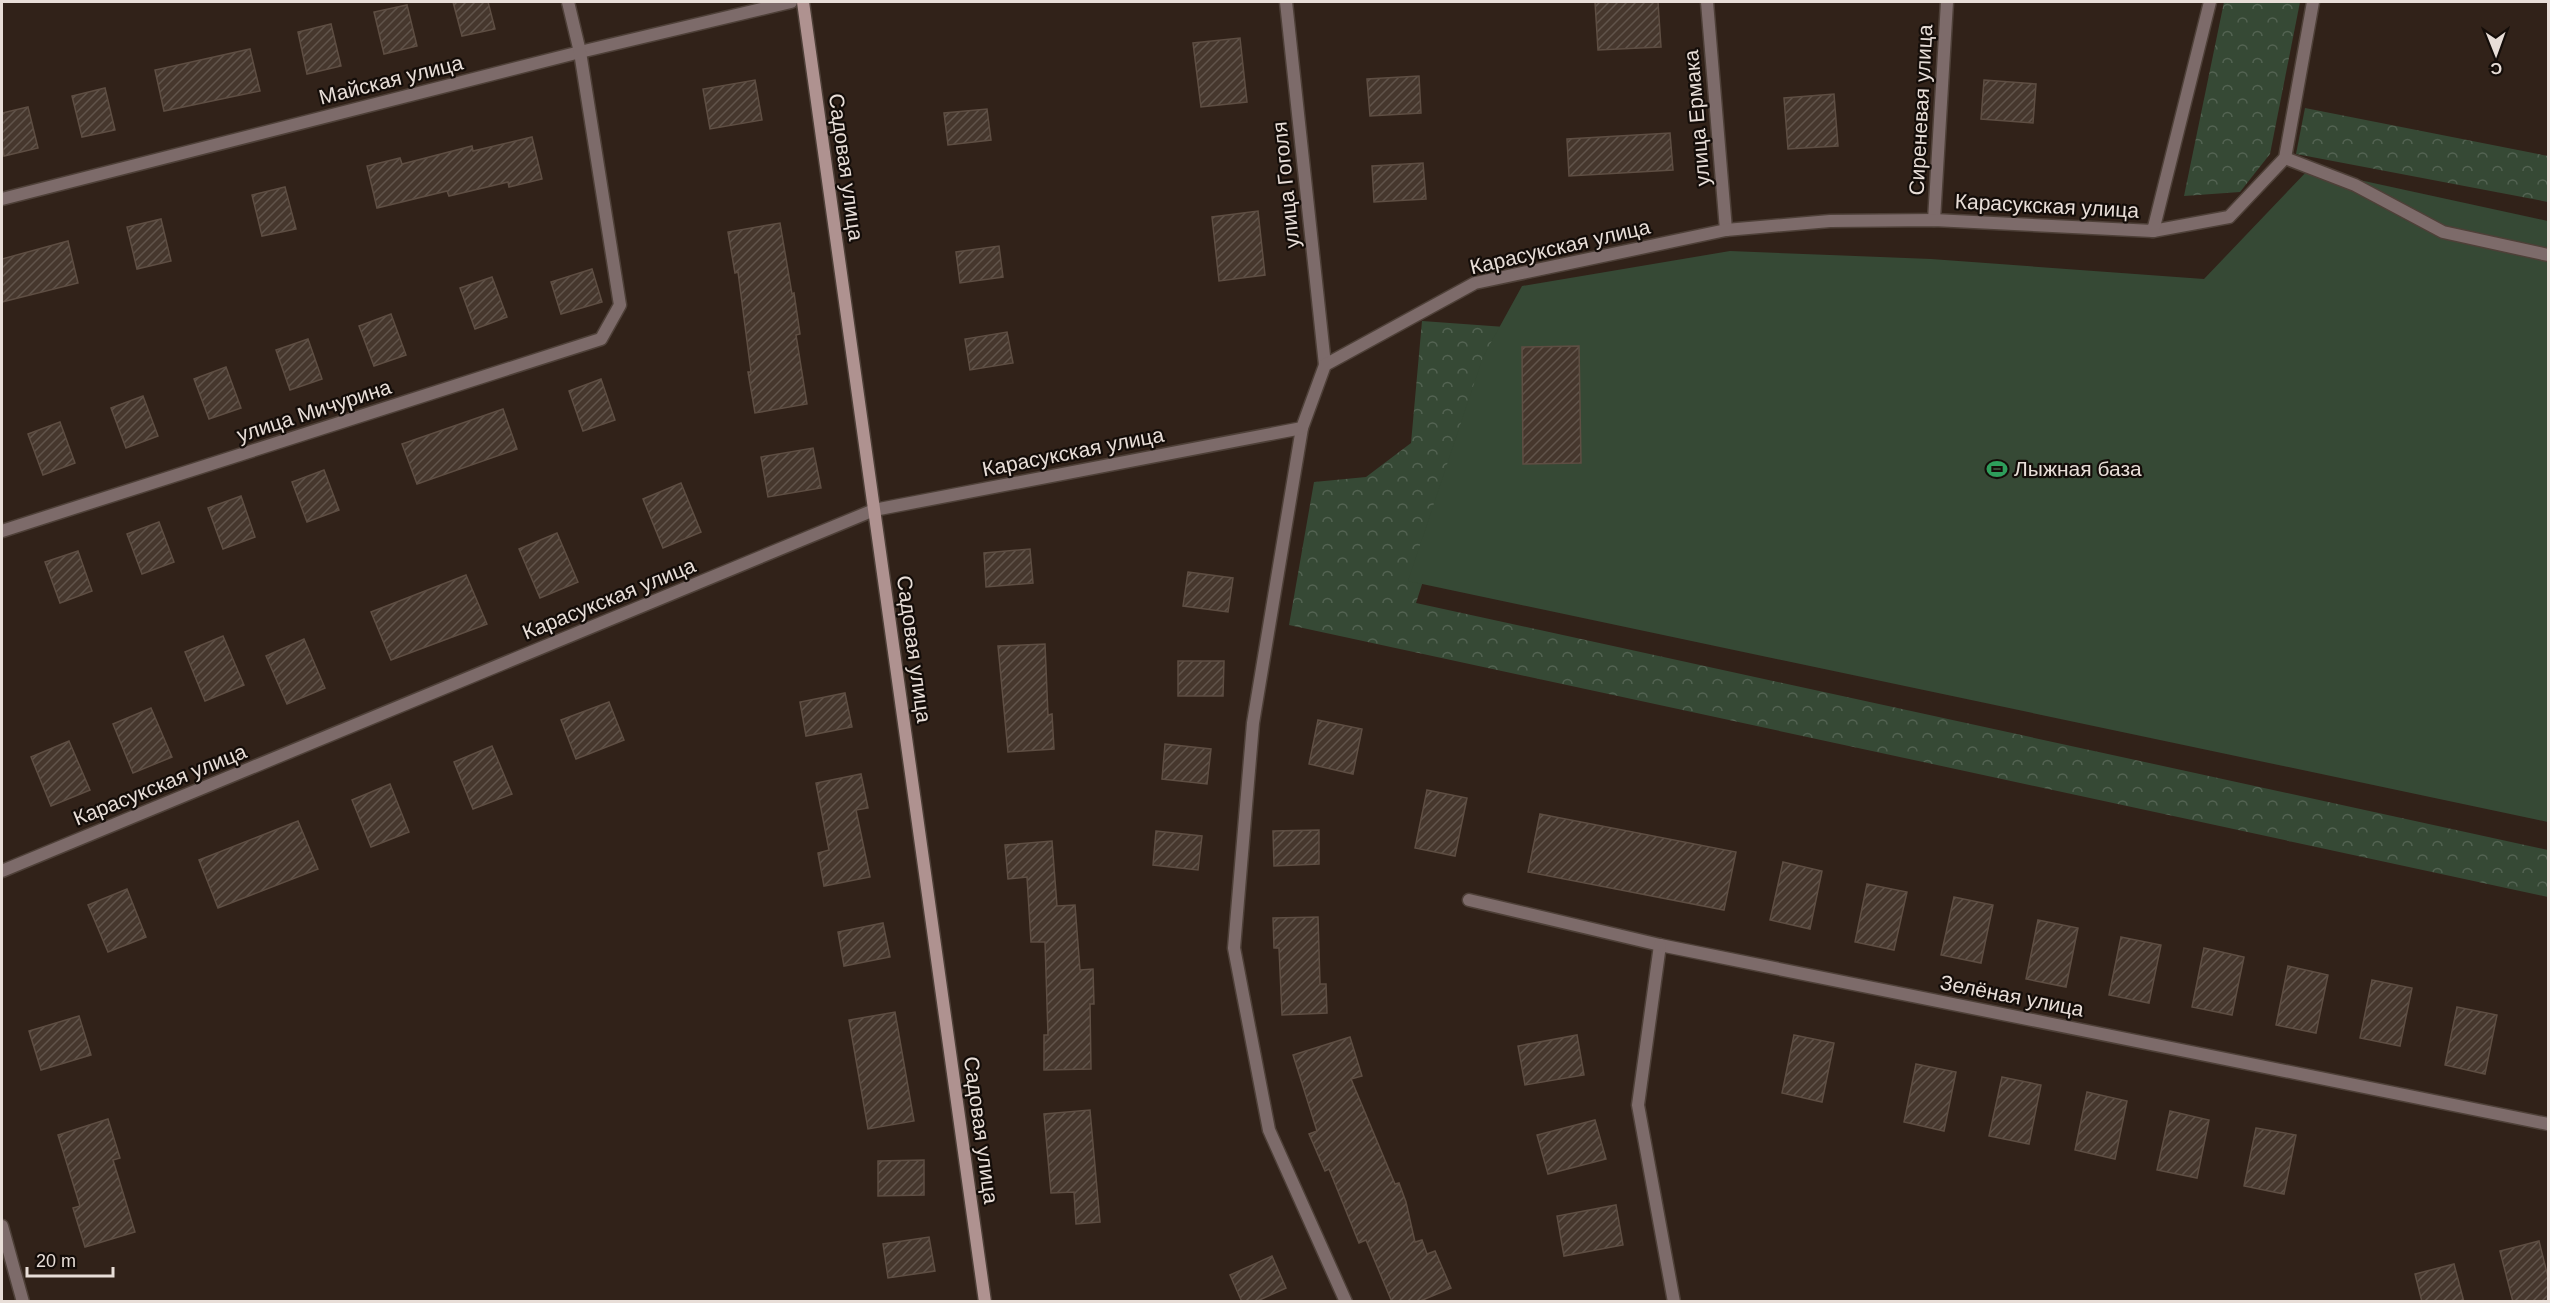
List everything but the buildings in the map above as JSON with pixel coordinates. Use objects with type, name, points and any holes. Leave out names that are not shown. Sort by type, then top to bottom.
[{"type":"street","points":[[568,2],[580,52]]},
{"type":"street","name":"Майская улица","points":[[2,200],[580,52],[791,2]]},
{"type":"street","name":"Садовая улица","points":[[803,2],[985,1302]]},
{"type":"street","name":"улица Гоголя","points":[[1286,2],[1325,365]]},
{"type":"street","name":"улица Ермака","points":[[1707,2],[1726,230]]},
{"type":"street","name":"Сиреневая улица","points":[[1934,220],[1947,2]]},
{"type":"street","points":[[2153,231],[2210,2]]},
{"type":"street","points":[[2313,2],[2285,158],[2355,185],[2443,232],[2548,255]]},
{"type":"street","name":"улица Мичурина","points":[[2,531],[601,339],[620,305],[580,52]]},
{"type":"street","name":"Карасукская улица","points":[[1325,365],[1475,283],[1726,230],[1830,221],[1934,220],[2153,231],[2229,217],[2285,158]]},
{"type":"street","points":[[1325,365],[1302,428],[1253,723],[1234,948],[1269,1130],[1346,1302]]},
{"type":"street","name":"Карасукская улица","points":[[2,871],[874,510],[1302,428]]},
{"type":"street","name":"Зелёная улица","points":[[1469,900],[1660,945],[2548,1124]]},
{"type":"street","points":[[1660,945],[1638,1105],[1674,1302]]},
{"type":"street","points":[[2,1226],[23,1302]]},
{"type":"green space","points":[[2224,2],[2300,2],[2270,154],[2240,192],[2184,196]]},
{"type":"green space","points":[[2305,108],[2548,156],[2548,202],[2296,154]]},
{"type":"green space","name":"Лыжная база","points":[[2309,169],[2548,221],[2548,822],[1408,581],[1483,357],[1522,286],[1730,251],[1931,259],[2204,279]]},
{"type":"green space","points":[[1422,321],[1505,327],[1416,603],[2548,850],[2548,897],[1289,625],[1314,482],[1366,477],[1411,443]]},
{"type":"place","name":"Лыжная база","points":[[1997,469]]}]
